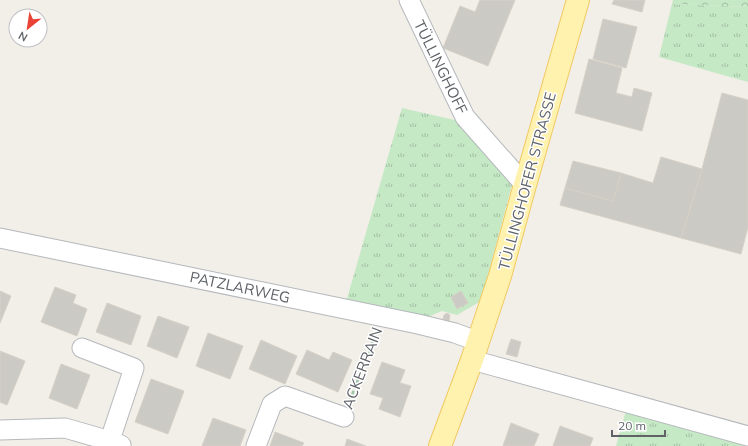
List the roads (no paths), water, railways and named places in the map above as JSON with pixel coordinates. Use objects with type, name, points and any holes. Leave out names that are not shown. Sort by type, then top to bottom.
[{"type":"main road","name":"TÜLLINGHOFER STRASSE","points":[[440,446],[476,351],[500,276],[578,0]]},
{"type":"street","name":"TÜLLINGHOFF","points":[[409,0],[465,117],[525,185]]},
{"type":"street","name":"PATZLARWEG","points":[[0,238],[382,316],[455,333],[476,351]]},
{"type":"street","points":[[0,430],[65,428],[113,444],[134,368],[82,348]]},
{"type":"street","points":[[476,351],[748,436]]},
{"type":"street","name":"ACKERRAIN","points":[[256,446],[272,404],[285,396],[344,417]]}]
